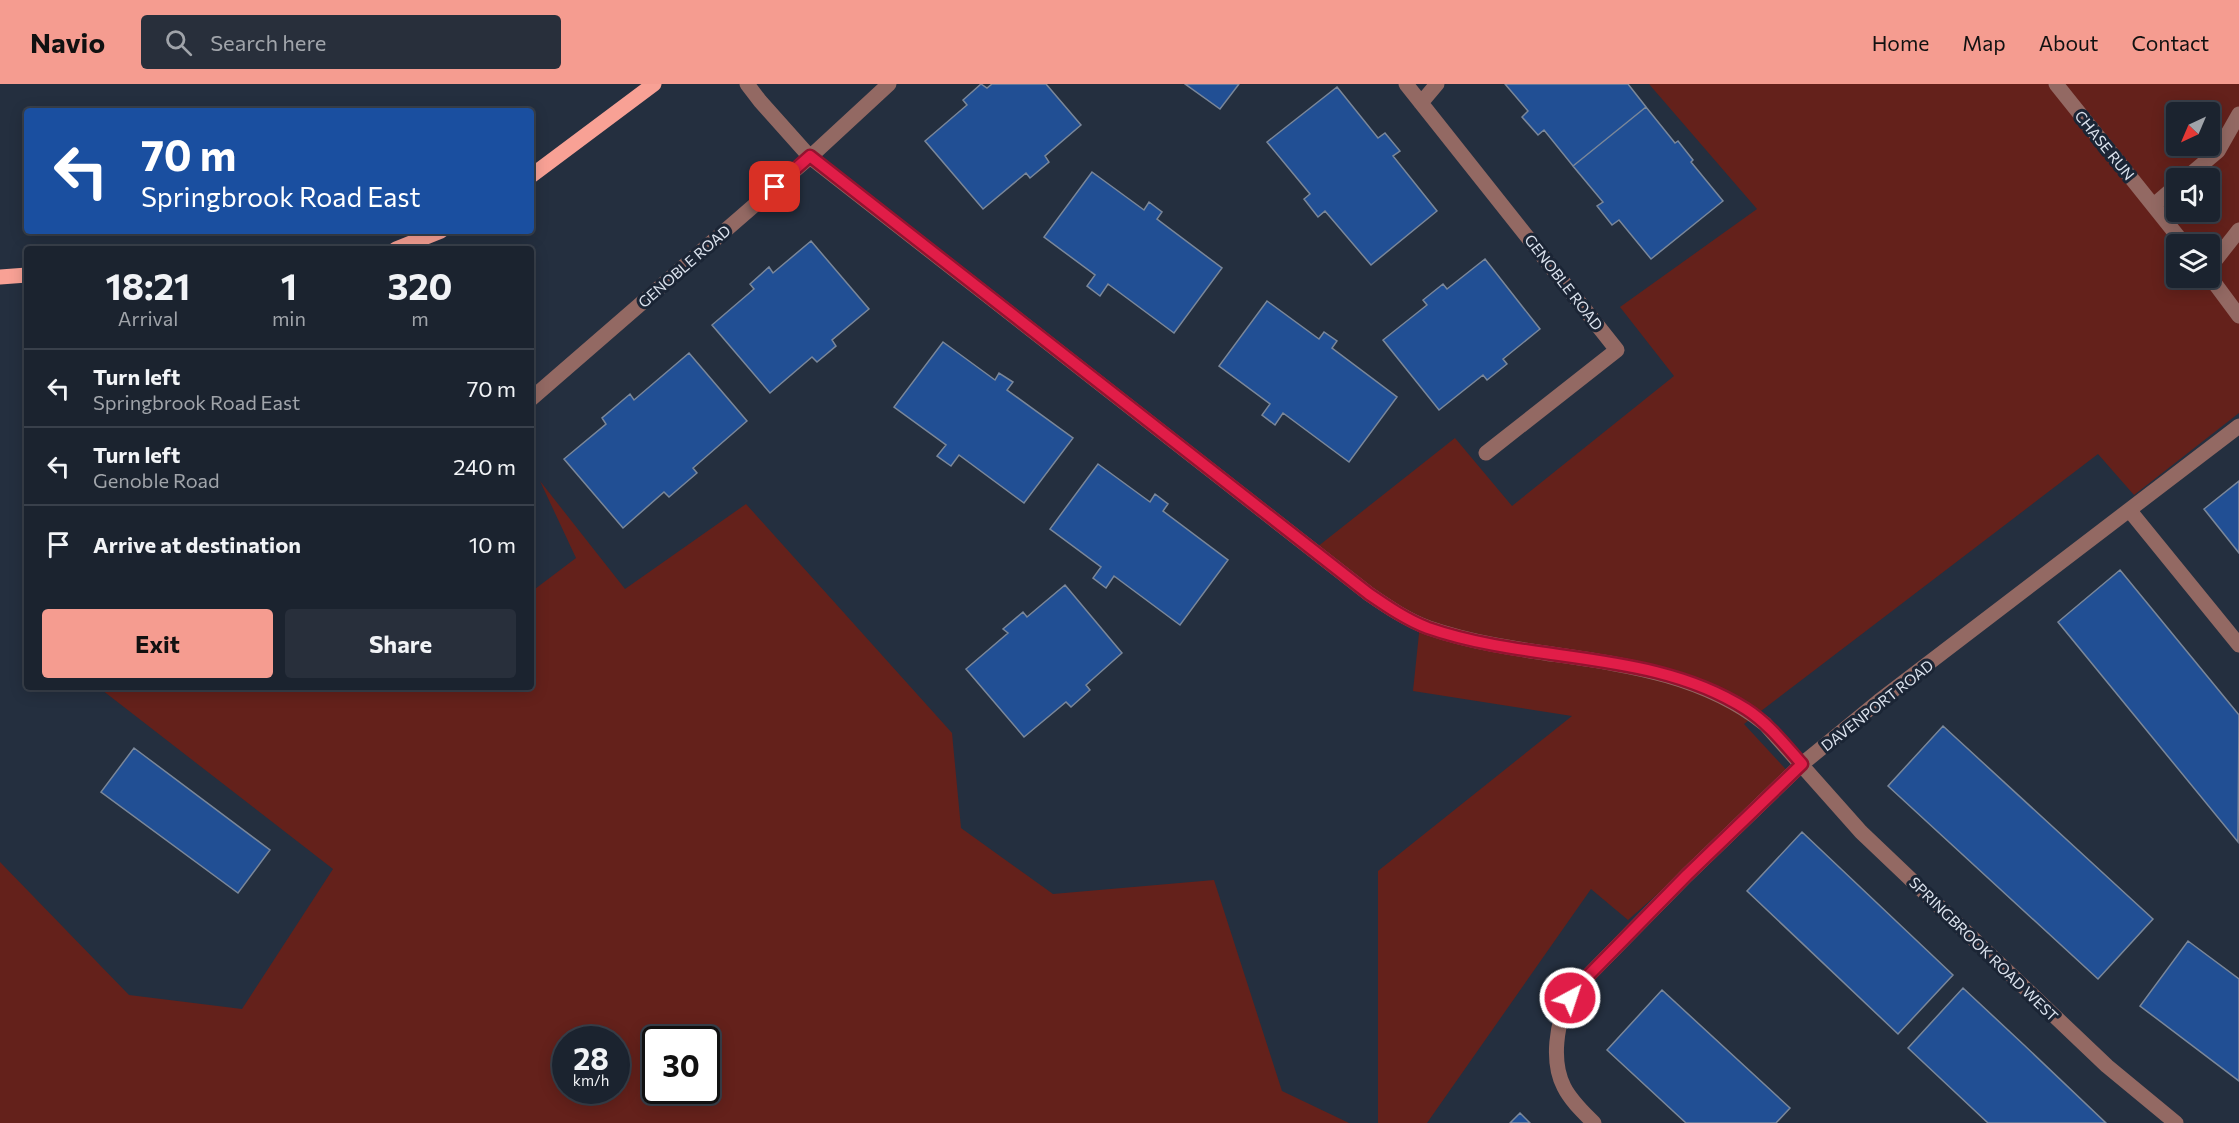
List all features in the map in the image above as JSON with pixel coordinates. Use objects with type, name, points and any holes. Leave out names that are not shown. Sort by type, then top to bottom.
[{"type":"main road","points":[[534,174],[654,84]]},
{"type":"main road","points":[[404,246],[434,234]]},
{"type":"main road","points":[[0,277],[24,276]]},
{"type":"street","name":"SPRINGBROOK ROAD WEST","points":[[747,84],[810,156],[1369,594],[1407,619],[1429,628],[1467,638],[1663,674],[1706,688],[1747,710],[1765,724],[1861,832],[2107,1066],[2176,1123]]},
{"type":"street","name":"GENOBLE ROAD","points":[[534,396],[810,156],[889,84]]},
{"type":"street","name":"GENOBLE ROAD","points":[[1406,84],[1617,350],[1486,453]]},
{"type":"street","points":[[1421,103],[1437,84]]},
{"type":"street","name":"CHASE RUN","points":[[2056,84],[2176,234]]},
{"type":"street","points":[[2198,168],[2218,151],[2239,114]]},
{"type":"street","points":[[2154,206],[2166,195]]},
{"type":"street","points":[[2220,254],[2239,230]]},
{"type":"street","points":[[2218,288],[2239,316]]},
{"type":"street","name":"DAVENPORT ROAD","points":[[1594,1123],[1577,1105],[1564,1086],[1558,1064],[1557,1041],[1561,1018],[1570,998],[1584,980],[1679,883],[1802,764],[1879,701],[2239,426]]},
{"type":"street","points":[[2130,511],[2239,645]]},
{"type":"shaded area","points":[[1649,84],[2239,84],[2239,413],[2134,495],[2098,454],[1744,724],[1792,776],[1628,920],[1591,889],[1427,1123],[1378,1123],[1378,871],[1572,716],[1413,691],[1420,624],[1307,555],[1455,438],[1512,506],[1674,376],[1620,307],[1757,209]]},
{"type":"shaded area","points":[[540,481],[625,589],[746,504],[952,733],[961,828],[1053,894],[1214,880],[1282,1091],[1349,1123],[0,1123],[0,862],[129,995],[242,1009],[333,869],[102,690],[534,690],[534,590],[576,558]]},
{"type":"building","points":[[981,84],[987,88],[992,84],[1046,84],[1081,125],[1045,156],[1049,162],[1030,178],[1026,173],[983,209],[925,141],[967,105],[963,100]]},
{"type":"building","points":[[1185,84],[1239,84],[1220,109]]},
{"type":"building","points":[[1505,84],[1628,84],[1646,107],[1573,166],[1544,130],[1538,135],[1522,117],[1528,111]]},
{"type":"building","points":[[1337,87],[1378,138],[1385,133],[1400,151],[1393,156],[1437,211],[1371,265],[1325,211],[1318,217],[1304,199],[1310,194],[1267,142]]},
{"type":"building","points":[[1646,107],[1675,143],[1678,141],[1693,160],[1691,162],[1723,201],[1651,259],[1619,220],[1612,225],[1597,206],[1603,202],[1573,166]]},
{"type":"building","points":[[1092,172],[1144,210],[1149,202],[1162,212],[1157,219],[1222,268],[1174,333],[1108,284],[1100,296],[1087,286],[1095,275],[1044,237]]},
{"type":"building","points":[[811,241],[869,309],[832,340],[836,346],[817,362],[812,357],[770,393],[712,325],[754,289],[750,284],[769,267],[773,273]]},
{"type":"building","points":[[1485,259],[1540,329],[1503,359],[1507,364],[1487,380],[1483,375],[1439,410],[1383,340],[1427,305],[1423,300],[1443,284],[1447,289]]},
{"type":"building","points":[[1267,301],[1319,339],[1324,332],[1337,341],[1332,348],[1397,397],[1349,462],[1283,413],[1275,425],[1262,415],[1270,404],[1219,366]]},
{"type":"building","points":[[943,342],[995,380],[999,373],[1013,382],[1007,390],[1073,438],[1024,503],[959,455],[951,466],[937,456],[946,445],[894,407]]},
{"type":"building","points":[[689,353],[747,421],[693,468],[697,473],[669,497],[664,492],[623,528],[564,459],[606,424],[602,418],[630,394],[634,400]]},
{"type":"building","points":[[1098,464],[1150,502],[1155,494],[1168,504],[1163,511],[1228,560],[1180,625],[1114,576],[1106,588],[1093,578],[1101,567],[1050,529]]},
{"type":"building","points":[[2239,481],[2239,553],[2204,509]]},
{"type":"building","points":[[2120,570],[2239,715],[2238,842],[2058,622]]},
{"type":"building","points":[[1065,585],[1122,653],[1086,685],[1090,690],[1071,707],[1066,702],[1024,737],[966,669],[1008,633],[1003,629],[1023,612],[1027,617]]},
{"type":"building","points":[[1943,726],[2153,919],[2098,979],[1888,786]]},
{"type":"building","points":[[134,748],[270,850],[238,893],[101,792]]},
{"type":"building","points":[[1802,832],[1953,975],[1898,1034],[1747,891]]},
{"type":"building","points":[[2188,941],[2239,979],[2239,1081],[2140,1006]]},
{"type":"building","points":[[1963,988],[2106,1123],[1988,1123],[1908,1048]]},
{"type":"building","points":[[1662,990],[1790,1108],[1776,1123],[1686,1123],[1607,1050]]},
{"type":"building","points":[[1520,1113],[1530,1123],[1510,1123]]},
{"type":"route","points":[[775,187],[810,156],[1369,594],[1407,619],[1429,628],[1467,638],[1663,674],[1706,688],[1747,710],[1765,724],[1802,764],[1687,875],[1584,980],[1570,998]]}]
